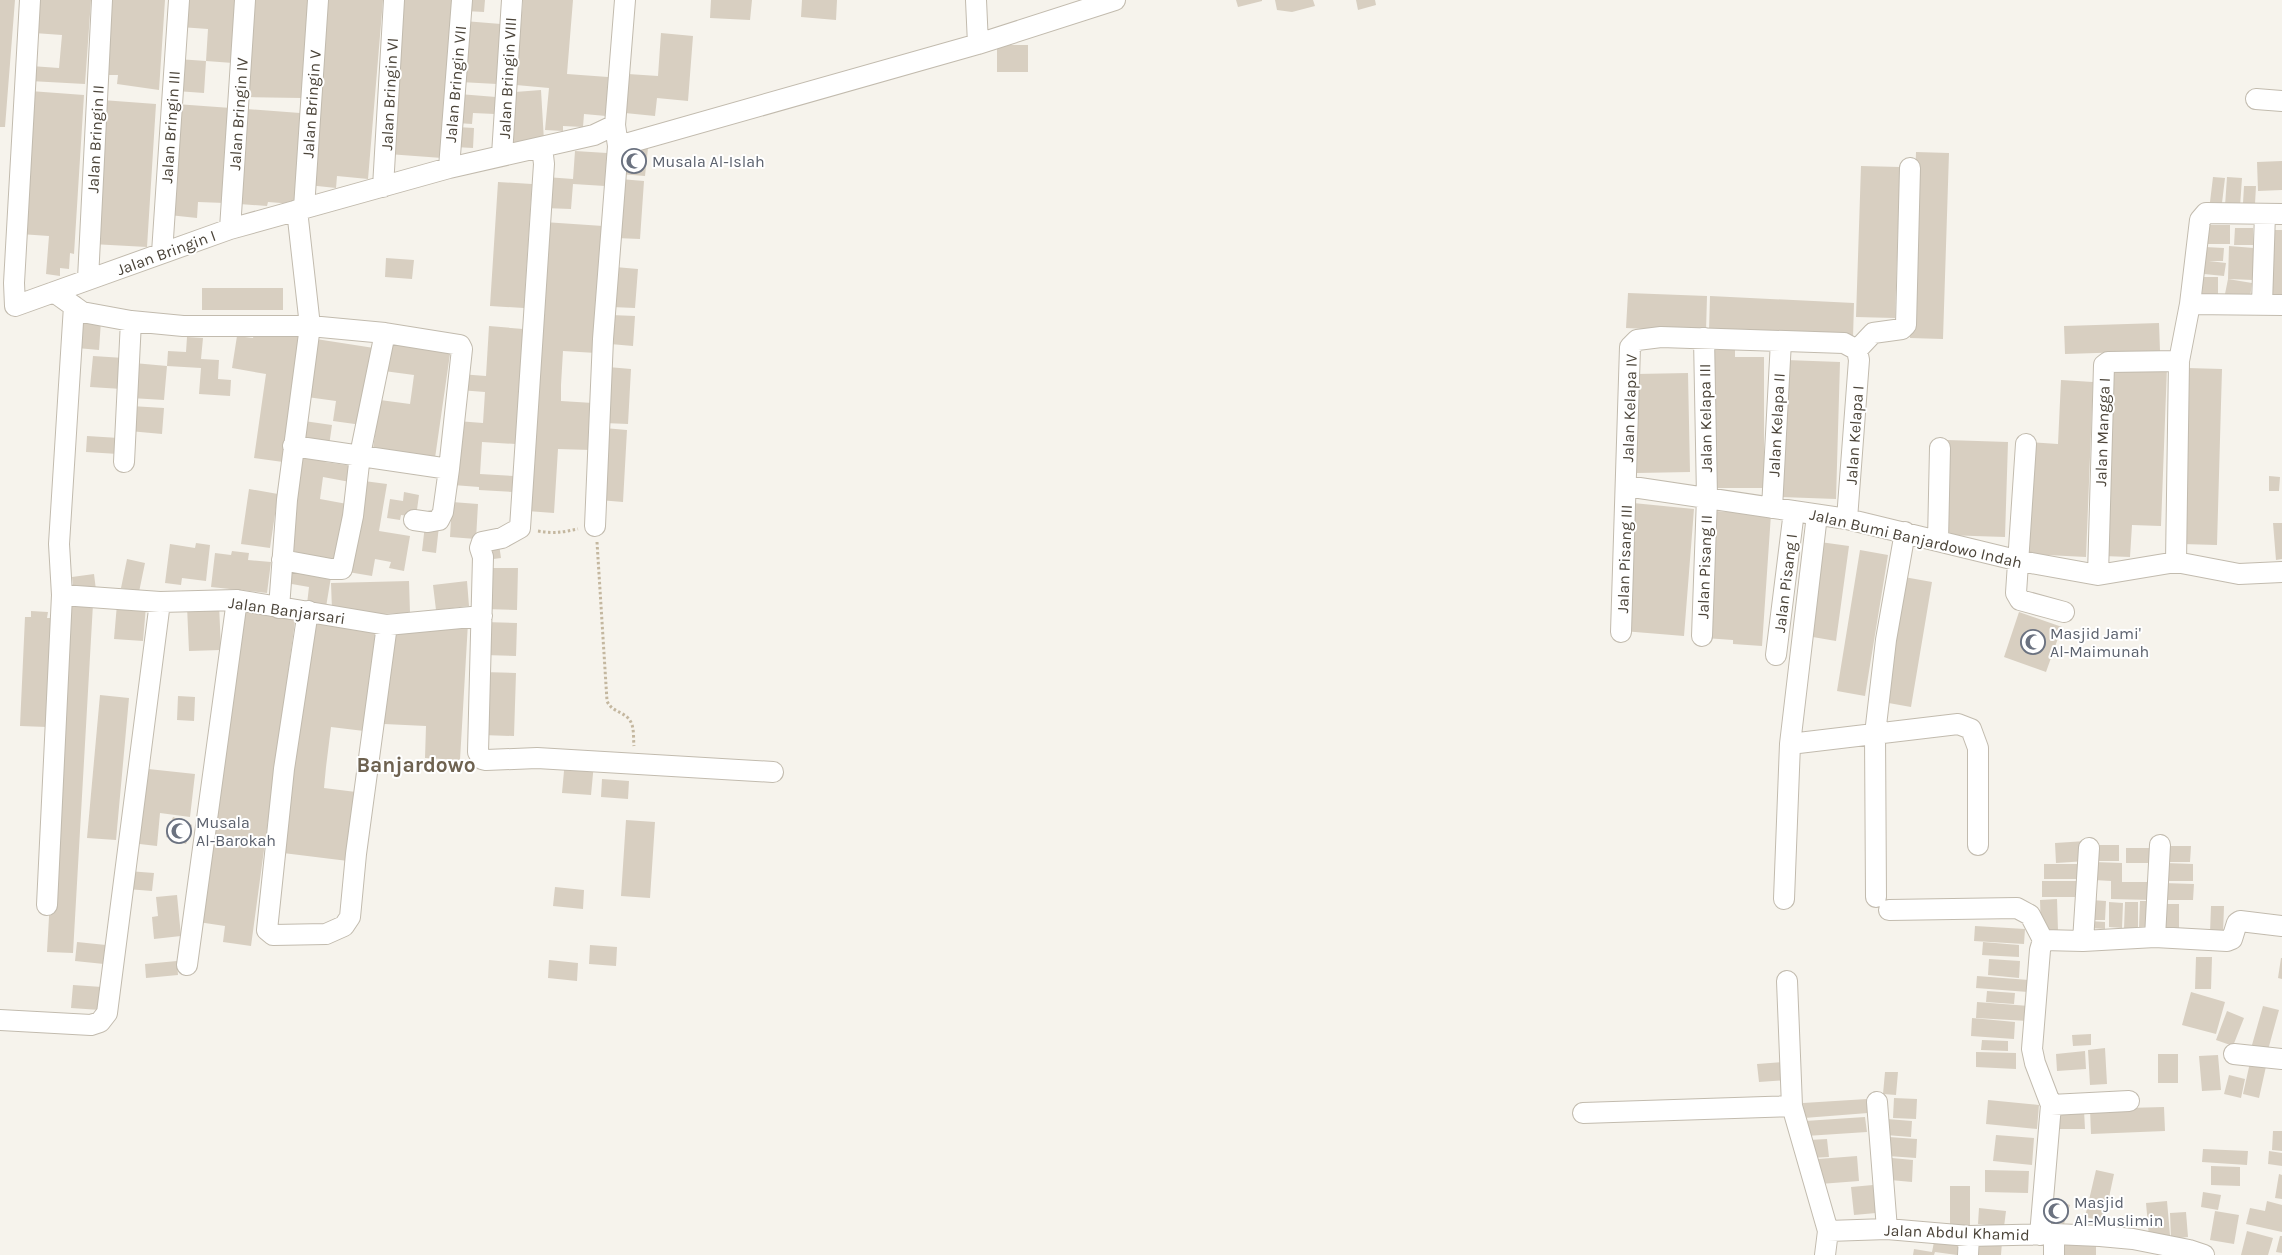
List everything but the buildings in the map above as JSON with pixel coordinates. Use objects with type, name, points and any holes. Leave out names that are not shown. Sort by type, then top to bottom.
[{"type":"street","name":"Jalan Bringin I","points":[[7,308],[14,283],[30,0]]},
{"type":"street","name":"Jalan Bringin II","points":[[88,278],[102,0]]},
{"type":"street","name":"Jalan Bringin III","points":[[162,253],[179,0]]},
{"type":"street","name":"Jalan Bringin IV","points":[[230,229],[246,0]]},
{"type":"street","name":"Jalan Bringin V","points":[[279,608],[293,446],[310,326],[300,215],[318,0]]},
{"type":"street","name":"Jalan Bringin VI","points":[[383,187],[394,0]]},
{"type":"street","name":"Jalan Bringin VII","points":[[449,168],[462,0]]},
{"type":"street","name":"Jalan Bringin VIII","points":[[502,156],[512,0]]},
{"type":"street","points":[[596,526],[603,339],[625,0]]},
{"type":"street","points":[[976,0],[978,44]]},
{"type":"street","name":"Jalan Bringin I","points":[[7,308],[230,229],[300,215],[383,187],[449,168],[502,156],[543,153],[594,135],[616,137],[978,44],[1115,0]]},
{"type":"street","points":[[2256,99],[2282,101]]},
{"type":"street","points":[[543,153],[520,528],[502,538],[482,542],[480,548],[483,557],[478,752],[482,759],[495,761],[537,758],[774,772]]},
{"type":"street","points":[[1704,338],[1844,343],[1857,350],[1873,333],[1902,329],[1906,325],[1910,168]]},
{"type":"street","points":[[2176,562],[2179,361],[2190,304],[2202,216],[2206,213],[2274,214],[2262,304]]},
{"type":"street","points":[[54,292],[82,312],[92,316],[183,326],[310,326],[458,344],[461,346],[443,512],[439,520],[428,522],[414,520]]},
{"type":"street","points":[[2190,304],[2282,305]]},
{"type":"street","points":[[47,905],[62,595],[59,544],[74,306]]},
{"type":"street","points":[[124,462],[131,321]]},
{"type":"street","points":[[282,560],[331,569],[342,569],[353,516],[360,455],[385,334]]},
{"type":"street","name":"Jalan Kelapa IV","points":[[1626,486],[1630,347],[1637,340],[1650,338],[1704,338]]},
{"type":"street","name":"Jalan Kelapa III","points":[[1704,338],[1706,497]]},
{"type":"street","name":"Jalan Kelapa II","points":[[1772,508],[1781,341]]},
{"type":"street","name":"Jalan Kelapa I","points":[[1848,519],[1858,360],[1857,350]]},
{"type":"street","name":"Jalan Mangga I","points":[[2098,575],[2104,365],[2108,362],[2179,361]]},
{"type":"street","points":[[2026,444],[2018,597],[2064,612]]},
{"type":"street","points":[[293,446],[449,469]]},
{"type":"street","points":[[1938,540],[1940,448]]},
{"type":"street","name":"Jalan Bumi Banjardowo Indah","points":[[1626,486],[1848,519],[2020,561],[2098,575],[2176,562],[2239,574],[2282,572]]},
{"type":"street","name":"Jalan Pisang III","points":[[1621,632],[1626,486]]},
{"type":"street","name":"Jalan Pisang II","points":[[1702,636],[1706,497]]},
{"type":"street","name":"Jalan Pisang I","points":[[1776,655],[1794,511]]},
{"type":"street","points":[[1784,899],[1790,744],[1817,515]]},
{"type":"street","points":[[1905,532],[1886,640],[1876,734],[1883,904],[2017,908],[2030,916],[2043,940],[2040,950],[2032,1049],[2035,1063],[2051,1104],[2047,1234],[2054,1255]]},
{"type":"street","name":"Jalan Banjarsari","points":[[62,595],[160,602],[236,600],[387,625],[482,616]]},
{"type":"street","points":[[187,965],[236,600]]},
{"type":"street","points":[[0,1020],[91,1025],[100,1022],[107,1013],[160,602]]},
{"type":"street","points":[[308,611],[284,769],[267,930],[273,935],[326,934],[344,926],[350,917],[356,854],[387,625]]},
{"type":"street","points":[[1790,744],[1958,724],[1972,729],[1978,748],[1978,845]]},
{"type":"street","points":[[2155,937],[2160,845]]},
{"type":"street","points":[[2083,941],[2089,848]]},
{"type":"street","points":[[2043,940],[2083,941],[2155,937],[2227,941],[2232,939],[2237,923],[2240,921],[2282,926]]},
{"type":"street","points":[[1787,981],[1792,1106],[1828,1230],[1825,1255]]},
{"type":"street","points":[[2234,1054],[2282,1059]]},
{"type":"street","points":[[2051,1104],[2129,1101]]},
{"type":"street","points":[[1877,1102],[1887,1229]]},
{"type":"street","points":[[1583,1113],[1792,1106]]},
{"type":"street","name":"Jalan Abdul Khamid","points":[[1828,1230],[1887,1229],[1969,1245],[2047,1234],[2133,1239],[2194,1253]]},
{"type":"path","points":[[520,528],[552,534],[596,526],[607,701],[609,706],[628,718],[632,723],[635,764]]},
{"type":"place","name":"Musala Al-Islah","points":[[634,161]]},
{"type":"place","name":"Masjid Jami' Al-Maimunah","points":[[2033,642]]},
{"type":"place","name":"Musala Al-Barokah","points":[[179,831]]},
{"type":"place","name":"Masjid Al-Muslimin","points":[[2056,1211]]},
{"type":"district","name":"Banjardowo","points":[[416,765]]}]
